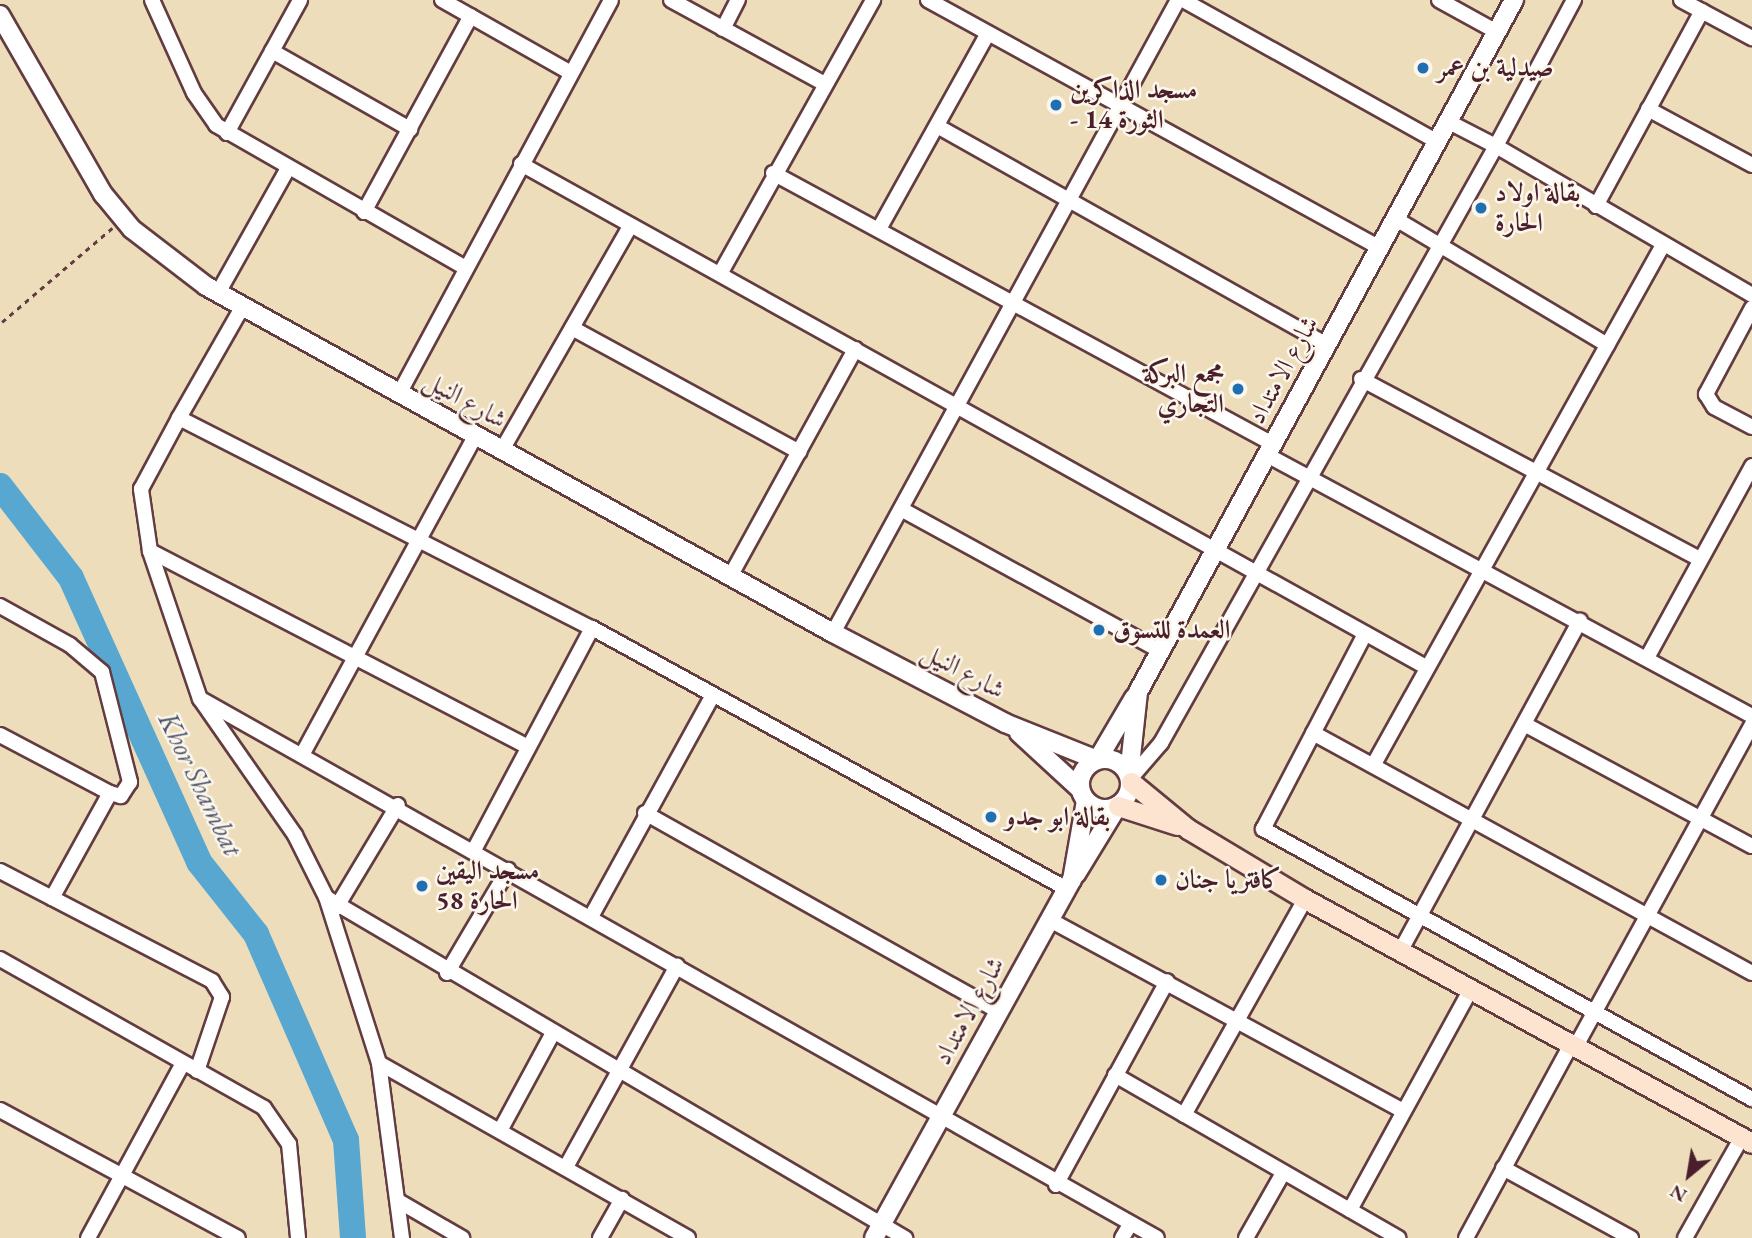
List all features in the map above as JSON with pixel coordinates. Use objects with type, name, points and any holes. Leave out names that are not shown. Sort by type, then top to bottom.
[{"type":"main road","points":[[1130,779],[1188,829],[1305,899],[1747,1140]]},
{"type":"main road","points":[[1117,806],[1188,829]]},
{"type":"street","points":[[152,0],[194,93],[227,133],[287,170],[466,268]]},
{"type":"street","points":[[227,133],[300,0]]},
{"type":"street","points":[[442,0],[571,73]]},
{"type":"street","points":[[399,394],[611,0]]},
{"type":"street","points":[[671,0],[825,85]]},
{"type":"street","points":[[723,29],[738,0]]},
{"type":"street","points":[[720,274],[773,173],[873,0]]},
{"type":"street","points":[[928,0],[1380,248]]},
{"type":"street","points":[[833,633],[1181,0],[1438,142]]},
{"type":"street","points":[[1439,0],[1497,32]]},
{"type":"street","name":"شارع الامتداد","points":[[1130,779],[1138,692],[1514,0]]},
{"type":"street","points":[[179,418],[418,542],[593,628],[712,697],[1069,885],[1117,806],[1130,779],[1161,743],[1258,573],[1362,379],[1496,146],[1574,0]]},
{"type":"street","points":[[1681,0],[1752,38]]},
{"type":"street","points":[[1596,206],[1702,11]]},
{"type":"street","name":"شارع النيل","points":[[0,15],[52,112],[122,219],[218,293],[833,633],[1005,723],[1097,759]]},
{"type":"street","points":[[365,212],[471,16]]},
{"type":"street","points":[[878,229],[988,33]]},
{"type":"street","points":[[272,51],[410,129]]},
{"type":"street","points":[[1648,109],[1752,165]]},
{"type":"street","points":[[1449,122],[1496,146],[1752,295]]},
{"type":"street","points":[[937,126],[1327,345]]},
{"type":"street","points":[[521,164],[1426,667]]},
{"type":"street","points":[[218,293],[287,170]]},
{"type":"street","points":[[773,173],[1016,300],[1270,449],[1309,477],[1580,620],[1752,716]]},
{"type":"street","points":[[1396,219],[1607,345]]},
{"type":"street","points":[[502,450],[631,225]]},
{"type":"street","points":[[1374,764],[1535,470],[1663,245]]},
{"type":"street","points":[[243,306],[141,489],[150,551],[200,699],[295,835],[331,902],[379,1063],[400,1202],[402,1238]]},
{"type":"street","points":[[1752,307],[1706,394],[1714,407],[1752,427]]},
{"type":"street","points":[[572,328],[799,452]]},
{"type":"street","points":[[731,575],[855,349]]},
{"type":"street","points":[[1362,379],[1700,559]]},
{"type":"street","points":[[302,755],[475,436]]},
{"type":"street","points":[[1647,658],[1752,466]]},
{"type":"street","points":[[901,509],[1160,651]]},
{"type":"street","points":[[150,551],[358,655],[528,747]]},
{"type":"street","points":[[0,606],[99,666],[130,782],[125,794],[110,793],[0,735]]},
{"type":"street","points":[[1401,950],[1475,822],[1580,620]]},
{"type":"street","points":[[474,850],[593,628]]},
{"type":"street","points":[[1365,634],[1263,829],[1752,1099]]},
{"type":"street","points":[[1117,806],[1083,795],[1084,768],[1097,759],[1138,692]]},
{"type":"street","points":[[592,915],[645,813],[712,697]]},
{"type":"street","points":[[200,699],[398,805],[1056,1185],[1157,1238]]},
{"type":"street","name":"شارع النيل","points":[[1005,723],[1083,795]]},
{"type":"street","points":[[1466,1238],[1752,724]]},
{"type":"street","points":[[1526,725],[1752,846]]},
{"type":"street","points":[[1313,733],[1752,973]]},
{"type":"street","points":[[1097,759],[1120,763],[1130,779]]},
{"type":"street","points":[[52,898],[110,793]]},
{"type":"street","name":"شارع الامتداد","points":[[877,1232],[1069,885],[1083,795]]},
{"type":"street","points":[[331,902],[398,805]]},
{"type":"street","points":[[645,813],[998,1011]]},
{"type":"street","points":[[447,973],[508,870]]},
{"type":"street","points":[[0,871],[212,981],[222,997],[197,1071]]},
{"type":"street","points":[[1184,1115],[1305,899]]},
{"type":"street","points":[[331,902],[447,973],[620,1072],[877,1232],[905,1238]]},
{"type":"street","points":[[1050,920],[1403,1111]]},
{"type":"street","points":[[0,959],[197,1071],[278,1122],[289,1144],[298,1238]]},
{"type":"street","points":[[566,1167],[677,966]]},
{"type":"street","points":[[1056,1185],[1167,981]]},
{"type":"street","points":[[1350,1210],[1471,989]]},
{"type":"street","points":[[501,1129],[553,1033]]},
{"type":"street","points":[[88,1238],[183,1063]]},
{"type":"street","points":[[379,1063],[501,1129],[688,1238]]},
{"type":"street","points":[[1115,1075],[1282,1175],[1399,1238]]},
{"type":"street","points":[[0,1110],[238,1238]]},
{"type":"street","points":[[1685,1238],[1747,1140]]},
{"type":"street","points":[[1503,1168],[1631,1238]]},
{"type":"street","points":[[1247,1238],[1282,1175]]},
{"type":"street","points":[[600,1238],[622,1199]]},
{"type":"street","points":[[400,1202],[462,1238]]},
{"type":"street","points":[[1122,1238],[1131,1223]]},
{"type":"path","points":[[2,322],[122,219]]},
{"type":"waterway","name":"Khor Shambat","points":[[0,486],[71,578],[199,862],[256,934],[346,1140],[353,1238]]},
{"type":"place","name":"صيدلية بن عمر","points":[[1423,68]]},
{"type":"place","name":"مسجد الذاكرين - الثورة 14","points":[[1056,105]]},
{"type":"place","name":"بقالة اولاد الحارة","points":[[1481,208]]},
{"type":"place","name":"مجمع البركة التجاري","points":[[1238,389]]},
{"type":"place","name":"العمدة للتسوق","points":[[1099,630]]},
{"type":"place","name":"بقالة ابو جدو","points":[[991,817]]},
{"type":"place","name":"كافتريا جنان","points":[[1161,880]]},
{"type":"place","name":"مسجد اليقين الحارة 58","points":[[422,886]]}]
